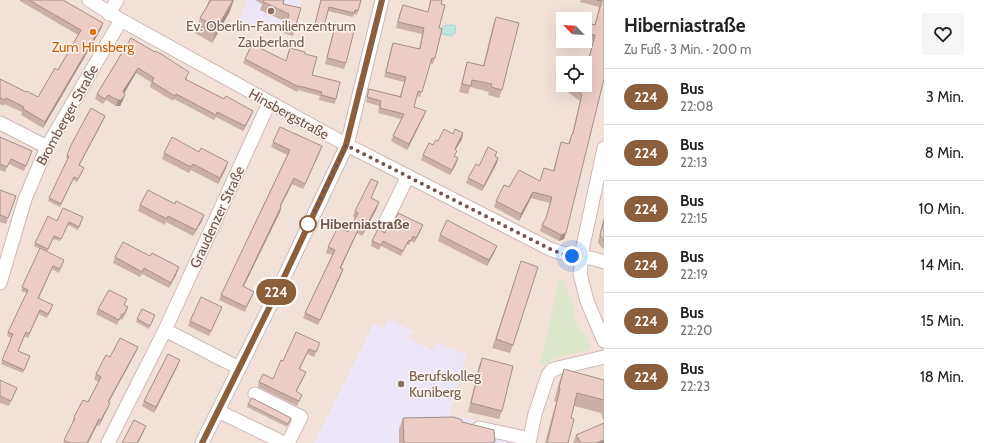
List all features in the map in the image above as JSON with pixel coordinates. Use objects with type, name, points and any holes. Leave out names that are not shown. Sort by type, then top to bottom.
[{"type":"street","name":"Hinsbergstraße","points":[[89,0],[110,14],[346,145],[557,252],[604,262]]},
{"type":"street","points":[[110,14],[117,0]]},
{"type":"street","points":[[202,443],[346,145],[382,0]]},
{"type":"street","name":"Bromberger Straße","points":[[0,283],[25,199],[47,147],[121,20]]},
{"type":"street","name":"Graudenzer Straße","points":[[108,443],[165,330],[270,103]]},
{"type":"street","points":[[0,123],[47,147]]},
{"type":"street","points":[[604,148],[581,257],[581,281],[591,312],[604,341]]},
{"type":"street","points":[[384,225],[408,176]]},
{"type":"street","points":[[165,330],[239,368]]},
{"type":"street","points":[[468,425],[529,441],[535,414],[548,375],[552,370],[604,357]]},
{"type":"street","points":[[255,394],[301,417],[288,443]]},
{"type":"street","points":[[218,411],[284,443]]},
{"type":"shaded area","points":[[0,0],[604,0],[604,443],[0,443]]},
{"type":"shaded area","name":"Ev. Oberlin-Familienzentrum Zauberland","points":[[248,0],[301,0],[293,36],[238,22]]},
{"type":"shaded area","name":"Berufskolleg Kuniberg","points":[[388,319],[413,331],[409,338],[432,350],[436,342],[467,355],[449,414],[513,430],[510,443],[314,443],[374,323],[383,328]]},
{"type":"green space","points":[[563,280],[576,313],[573,315],[580,332],[583,331],[590,349],[562,356],[545,365],[540,364],[559,281]]},
{"type":"water","points":[[446,25],[456,26],[455,33],[451,36],[442,34],[441,28]]},
{"type":"building","points":[[29,0],[63,0],[103,23],[45,122],[23,109],[24,107],[6,98],[5,100],[0,98],[0,79],[38,97],[55,68],[58,70],[81,30]]},
{"type":"building","points":[[211,0],[233,0],[217,28],[200,18]]},
{"type":"building","points":[[264,0],[284,0],[283,4],[301,8],[295,28],[286,26],[289,14],[263,2]]},
{"type":"building","points":[[321,0],[361,0],[358,11],[355,10],[354,13],[329,7],[324,26],[315,24]]},
{"type":"building","points":[[431,0],[442,0],[441,4],[445,5],[439,28],[442,29],[435,58],[432,58],[422,92],[418,91],[414,107],[426,111],[409,144],[393,136],[404,114],[380,108],[381,101],[367,97],[369,89],[401,97],[406,77],[386,72],[393,43],[420,49],[424,28],[398,22],[400,14],[403,5],[428,12]]},
{"type":"building","points":[[597,0],[604,0],[604,79],[566,233],[561,235],[542,225],[546,218],[552,197],[533,192],[521,214],[496,201],[504,185],[509,187],[519,170],[540,181],[544,168],[554,171],[561,142],[569,144],[573,134],[582,94],[579,92],[592,92],[592,56],[590,56],[595,35],[592,34],[592,24],[595,25],[602,1]]},
{"type":"building","points":[[496,17],[519,23],[502,90],[491,87],[492,84],[472,80],[471,86],[462,84],[467,62],[484,66]]},
{"type":"building","points":[[335,26],[354,31],[346,63],[327,58]]},
{"type":"building","points":[[131,38],[161,54],[189,72],[185,79],[224,99],[226,96],[253,111],[245,126],[217,112],[216,115],[176,94],[175,96],[152,82],[154,78],[138,68],[123,91],[125,95],[121,100],[108,95],[105,99],[97,94]]},
{"type":"building","points":[[252,44],[286,61],[290,48],[317,57],[312,75],[340,82],[336,99],[321,95],[322,92],[299,87],[245,59]]},
{"type":"building","points":[[91,108],[105,116],[79,165],[84,168],[78,179],[74,177],[61,204],[49,198],[69,156],[67,155],[71,145]]},
{"type":"building","points":[[280,127],[322,146],[305,184],[294,178],[280,206],[281,207],[243,286],[254,292],[246,307],[221,295],[290,150],[273,142]]},
{"type":"building","points":[[444,129],[453,134],[455,129],[463,133],[455,149],[457,151],[454,156],[458,158],[452,170],[423,155],[429,143],[433,145],[436,140],[438,141]]},
{"type":"building","points":[[0,137],[32,151],[26,166],[11,159],[7,167],[0,164]]},
{"type":"building","points":[[172,137],[199,152],[201,148],[228,162],[220,178],[193,164],[191,167],[164,153]]},
{"type":"building","points":[[488,147],[497,152],[495,156],[498,158],[484,186],[468,178],[476,164],[479,166]]},
{"type":"building","points":[[371,179],[378,182],[371,198],[379,202],[364,230],[359,228],[340,268],[343,269],[320,320],[305,313],[335,250],[328,247],[338,227],[348,232],[358,213],[355,211]]},
{"type":"building","points":[[0,190],[16,196],[8,218],[0,215]]},
{"type":"building","points":[[148,190],[175,204],[176,201],[204,215],[196,230],[168,216],[167,219],[140,205]]},
{"type":"building","points":[[63,208],[83,217],[79,227],[69,222],[61,239],[54,236],[48,249],[35,243],[48,216],[57,221]]},
{"type":"building","points":[[398,213],[423,225],[416,238],[413,236],[411,241],[409,240],[403,251],[383,241],[381,245],[372,241],[378,229],[385,233],[387,228],[393,224]]},
{"type":"building","points":[[447,220],[497,246],[489,260],[440,235]]},
{"type":"building","points":[[604,220],[604,241],[600,235]]},
{"type":"building","points":[[123,242],[150,256],[152,253],[179,267],[171,283],[144,268],[142,272],[115,257]]},
{"type":"building","points":[[40,248],[64,260],[60,269],[53,266],[38,298],[53,305],[48,314],[40,310],[29,334],[26,332],[18,351],[30,356],[24,370],[2,360],[13,334],[8,332],[28,290],[22,287]]},
{"type":"building","points":[[521,261],[538,267],[513,345],[496,339]]},
{"type":"building","points":[[109,290],[127,299],[124,305],[128,307],[119,320],[98,309]]},
{"type":"building","points":[[201,297],[222,307],[211,331],[190,321]]},
{"type":"building","points":[[142,309],[155,315],[150,326],[137,319]]},
{"type":"building","points":[[296,332],[320,343],[316,352],[309,349],[299,369],[306,372],[296,391],[302,395],[299,401],[259,382],[263,374],[273,379]]},
{"type":"building","points":[[120,338],[138,347],[108,402],[110,403],[101,420],[99,419],[87,443],[70,443],[64,440],[83,400],[88,402],[101,377],[96,374],[106,355],[110,357]]},
{"type":"building","points":[[168,354],[180,360],[156,407],[144,401]]},
{"type":"building","points":[[482,358],[513,366],[502,411],[471,403]]},
{"type":"building","points":[[564,369],[604,380],[604,400],[577,393],[571,418],[574,419],[568,443],[547,443],[559,388]]},
{"type":"building","points":[[0,380],[17,388],[11,401],[0,396]]},
{"type":"building","points":[[252,398],[291,418],[288,424],[248,404]]},
{"type":"building","points":[[454,417],[462,420],[462,422],[494,430],[495,442],[404,443],[403,418]]},
{"type":"building","points":[[134,420],[146,426],[137,443],[122,443]]},
{"type":"building","points":[[604,423],[604,440],[596,443],[581,443],[576,435]]},
{"type":"bus line","name":"224","points":[[202,443],[278,290],[346,145],[382,0]]},
{"type":"place","name":"Ev. Oberlin-Familienzentrum Zauberland","points":[[271,11]]},
{"type":"place","name":"Zum Hinsberg","points":[[93,32]]},
{"type":"place","name":"Hiberniastraße","points":[[308,224]]},
{"type":"place","name":"Berufskolleg Kuniberg","points":[[401,384]]},
{"type":"route","points":[[308,224],[346,145],[550,249],[572,256]]}]
